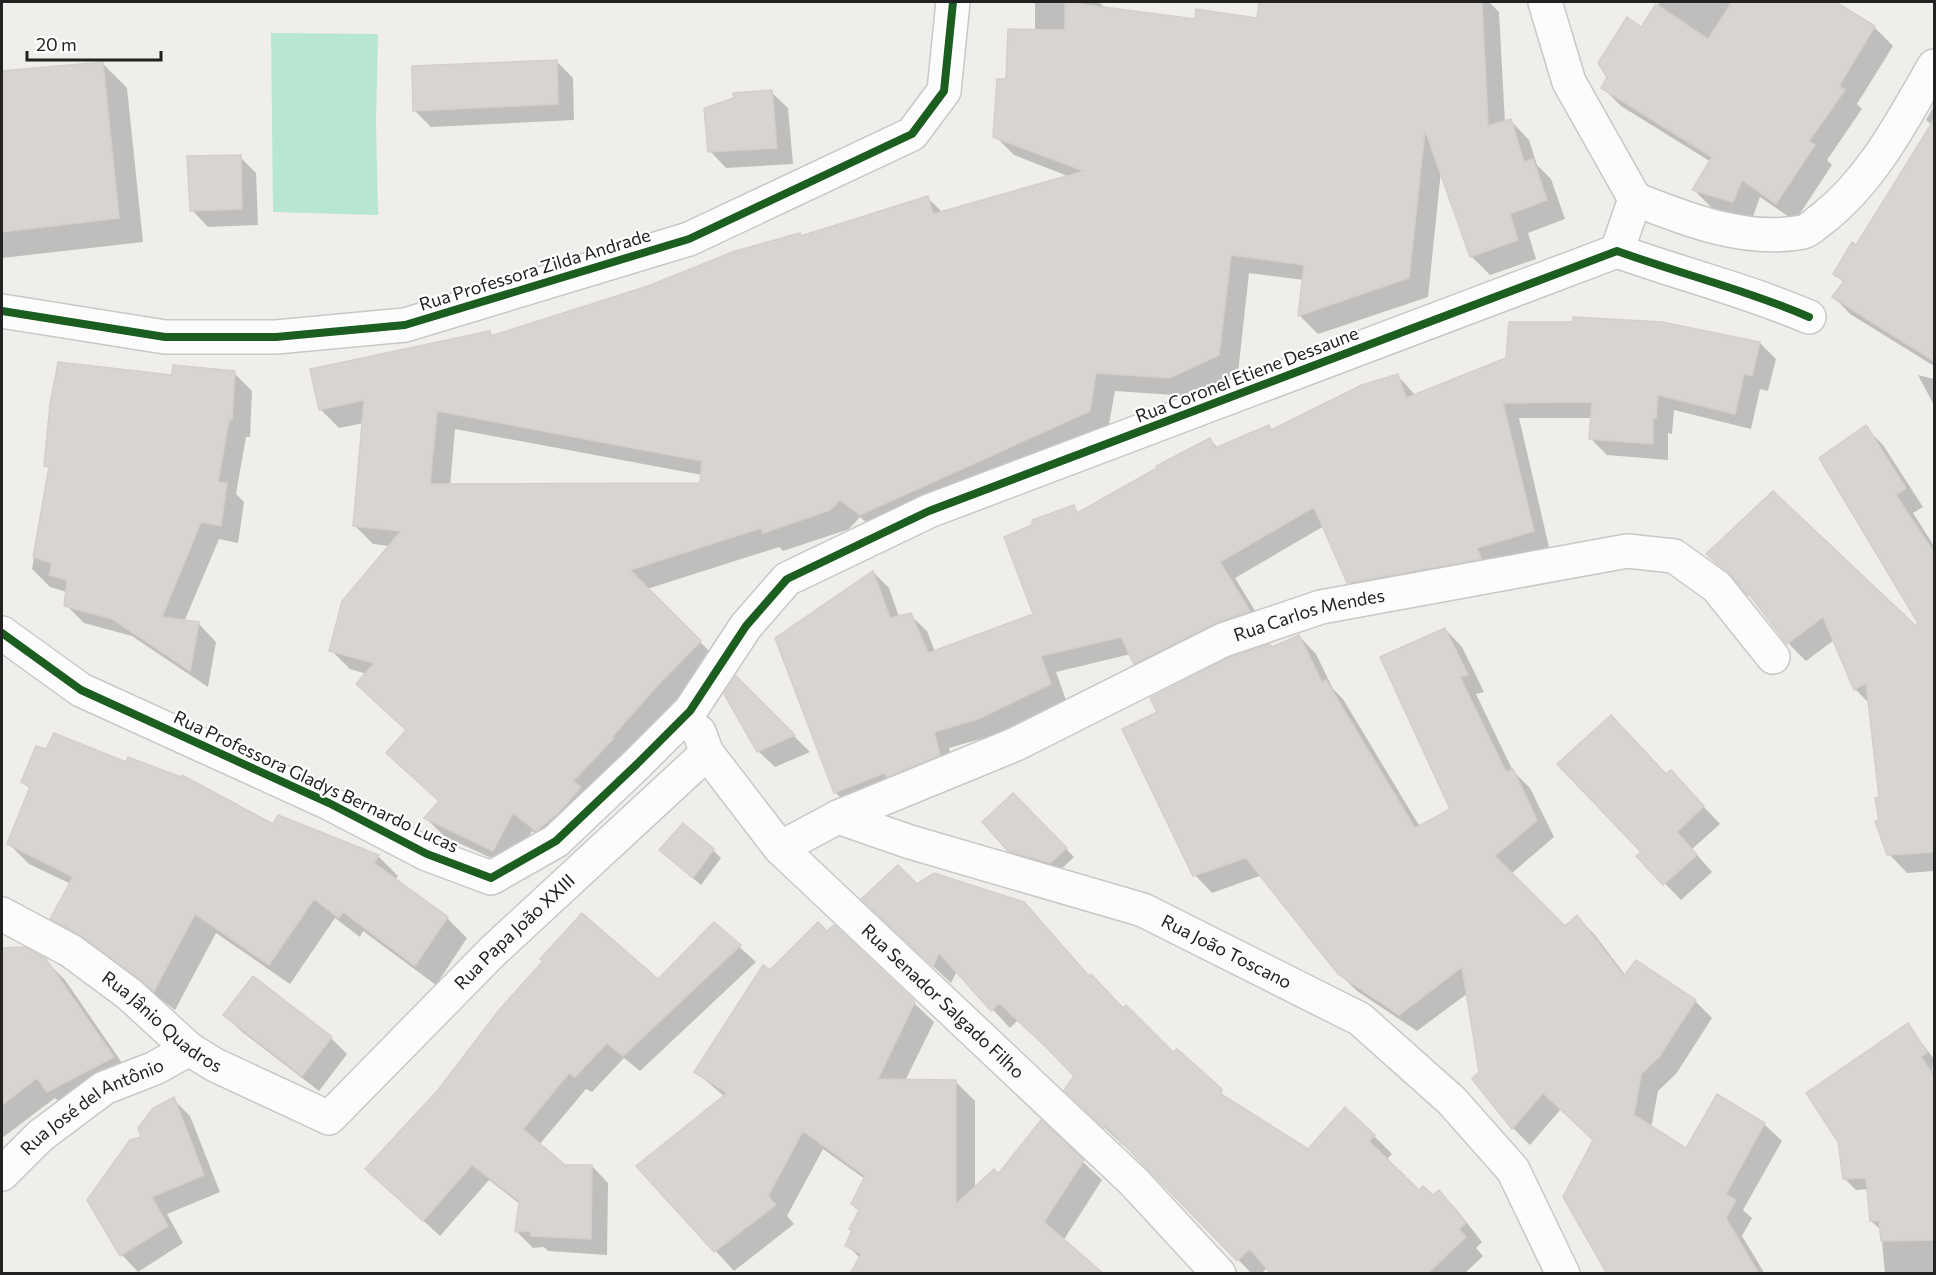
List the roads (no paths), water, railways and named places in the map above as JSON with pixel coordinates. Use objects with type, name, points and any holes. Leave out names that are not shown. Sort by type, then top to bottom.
[{"type":"street","name":"Rua Professora Zilda Andrade","points":[[2,311],[165,338],[276,337],[405,325],[689,239],[912,134],[944,92],[953,2]]},
{"type":"street","points":[[1545,2],[1569,82],[1635,199],[1692,222],[1762,234],[1806,232],[1840,205],[1892,142],[1935,66]]},
{"type":"street","points":[[1635,199],[1617,250],[1675,272],[1763,298],[1809,317]]},
{"type":"street","name":"Rua Coronel Etiene Dessaune","points":[[690,711],[746,626],[787,579],[929,511],[1617,250]]},
{"type":"street","name":"Rua Carlos Mendes","points":[[838,818],[1016,744],[1223,640],[1310,610],[1627,551],[1674,556],[1717,587],[1773,657]]},
{"type":"street","name":"Rua Professora Gladys Bernardo Lucas","points":[[2,633],[81,690],[329,803],[427,854],[491,878],[556,841],[690,711]]},
{"type":"street","name":"Rua Senador Salgado Filho","points":[[690,711],[707,753],[780,848],[1134,1182],[1219,1274]]},
{"type":"street","name":"Rua Papa João XXIII","points":[[329,1118],[492,952],[707,753]]},
{"type":"street","points":[[780,848],[838,818]]},
{"type":"street","name":"Rua João Toscano","points":[[838,818],[910,842],[1143,910],[1360,1019],[1452,1101],[1512,1170],[1563,1274]]},
{"type":"street","name":"Rua Jânio Quadros","points":[[2,914],[71,951],[129,994],[189,1049],[215,1065],[329,1118]]},
{"type":"street","name":"Rua José del Antônio","points":[[2,1174],[40,1136],[104,1088],[155,1068],[189,1049]]}]
